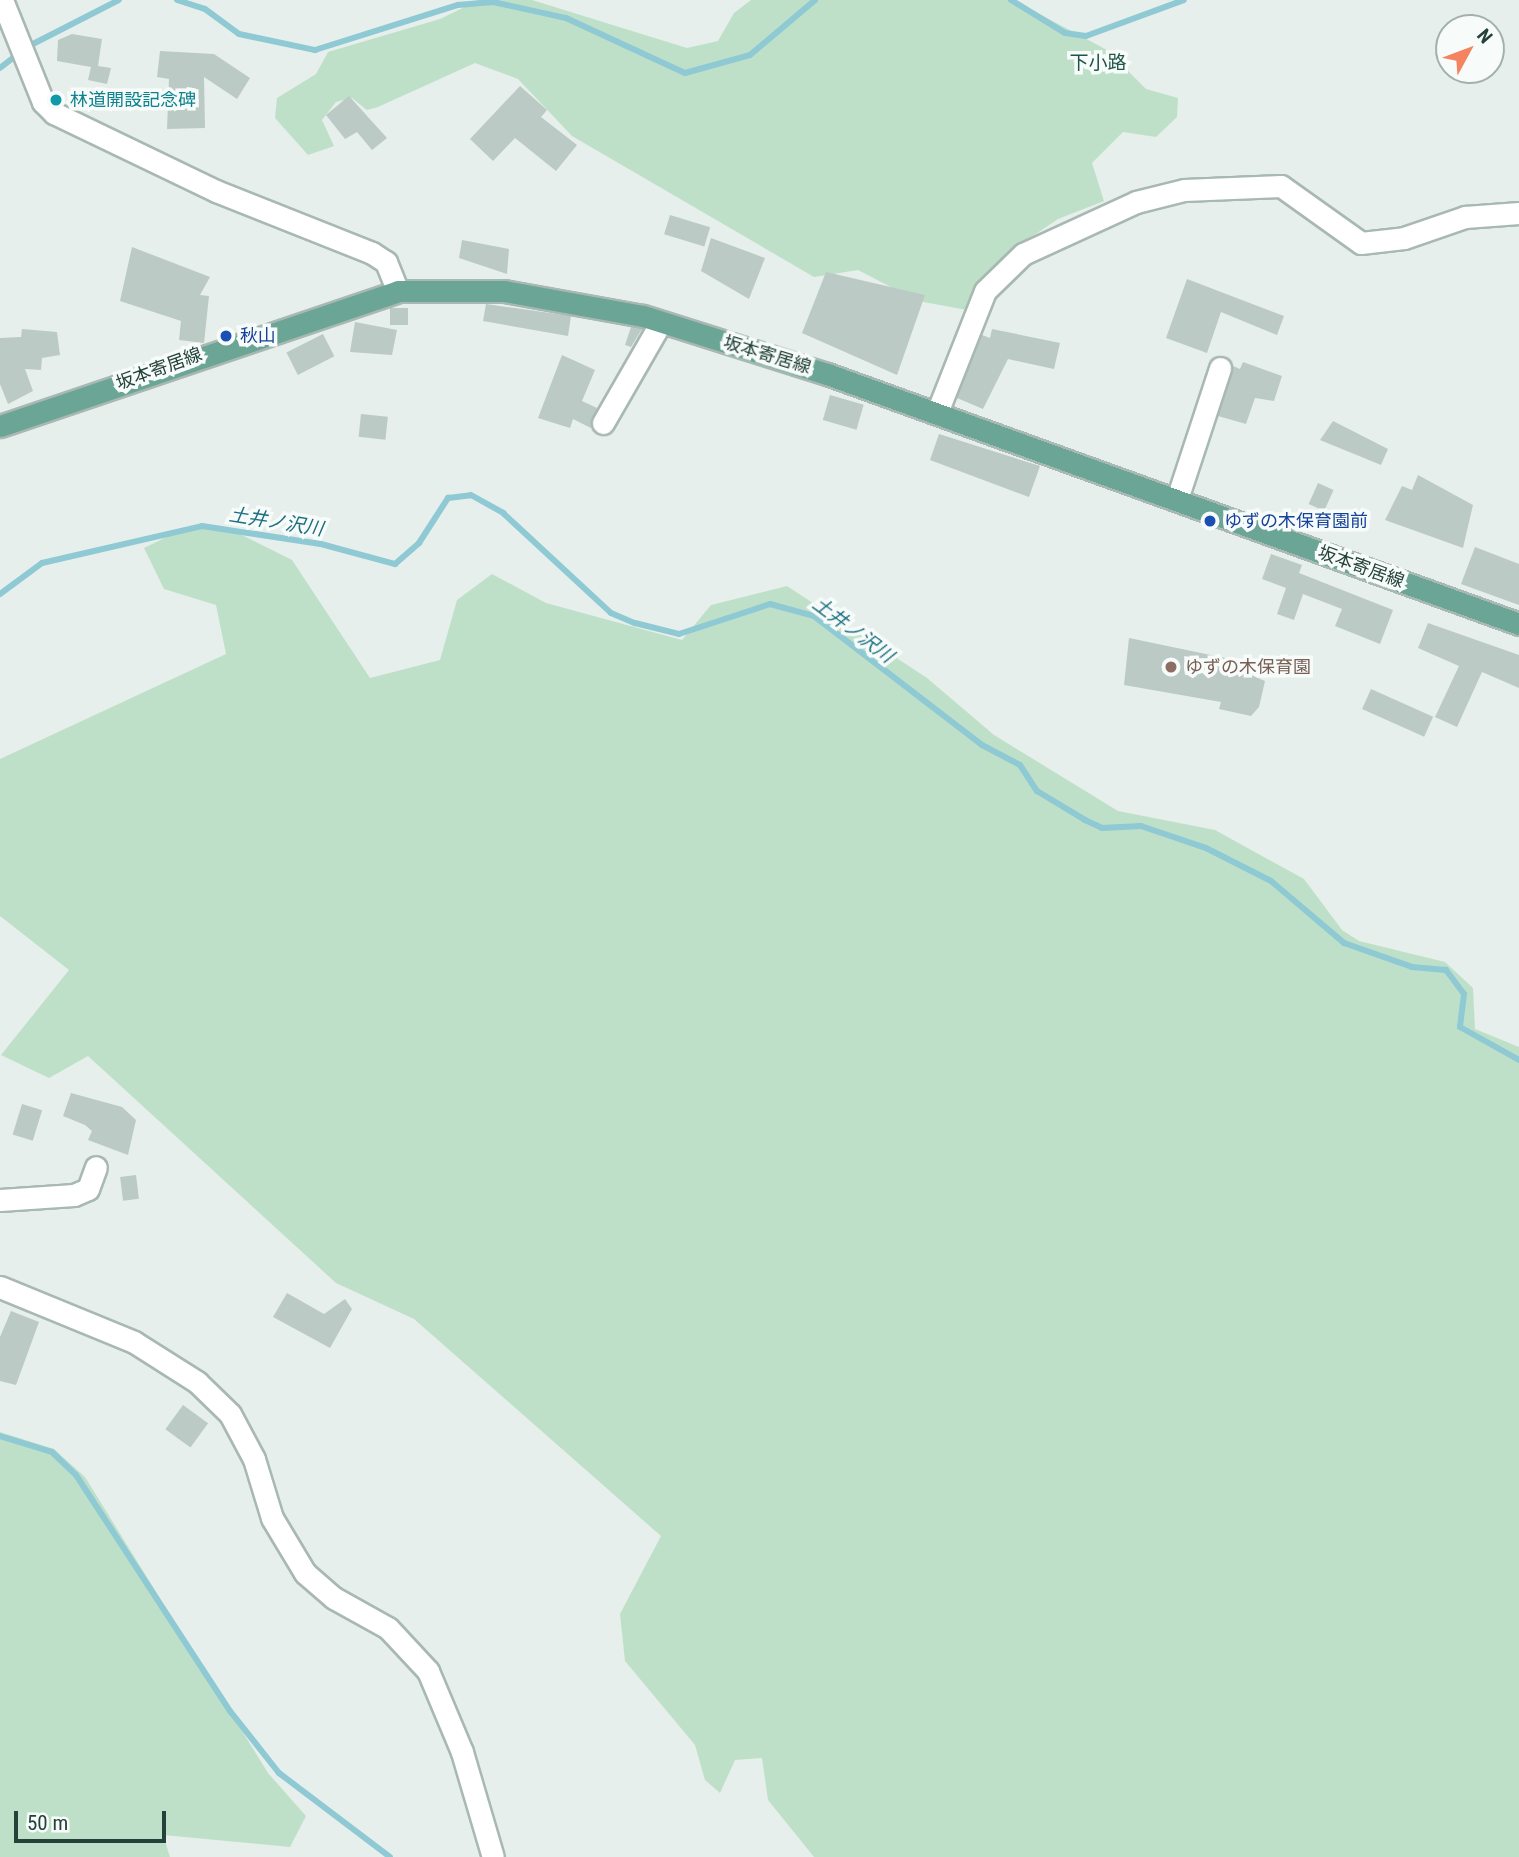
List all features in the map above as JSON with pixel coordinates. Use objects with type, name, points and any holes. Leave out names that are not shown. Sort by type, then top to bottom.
[{"type":"main road","name":"坂本寄居線","points":[[0,426],[398,291],[504,292],[661,322],[939,410],[1519,624]]},
{"type":"street","points":[[2,0],[43,102],[54,113],[216,191],[372,253],[386,262],[398,291]]},
{"type":"street","points":[[939,410],[985,291],[1023,254],[1136,202],[1184,190],[1281,187],[1361,243],[1404,238],[1465,217],[1519,213]]},
{"type":"street","points":[[603,423],[661,322]]},
{"type":"street","points":[[1177,499],[1220,368]]},
{"type":"street","points":[[0,1200],[74,1195],[88,1189],[96,1167]]},
{"type":"street","points":[[0,1287],[134,1342],[197,1382],[230,1414],[254,1458],[272,1518],[305,1573],[334,1598],[388,1628],[428,1671],[462,1752],[493,1857]]},
{"type":"green space","points":[[479,0],[532,0],[687,48],[718,41],[734,13],[751,0],[1013,0],[1107,50],[1146,89],[1178,98],[1177,117],[1156,137],[1123,132],[1092,163],[1104,201],[1058,219],[1018,246],[967,310],[918,301],[858,270],[814,277],[572,136],[518,79],[475,63],[378,107],[367,110],[352,98],[336,102],[322,120],[334,146],[308,155],[275,118],[277,98],[316,74],[328,52],[440,19]]},
{"type":"green space","points":[[187,527],[238,533],[292,560],[370,678],[440,660],[457,600],[492,574],[546,603],[682,640],[711,605],[787,586],[927,678],[994,735],[1118,811],[1215,830],[1304,879],[1342,930],[1359,941],[1445,962],[1473,988],[1475,1029],[1519,1047],[1519,1857],[814,1857],[768,1800],[762,1758],[735,1760],[720,1793],[705,1780],[695,1745],[625,1661],[620,1614],[661,1536],[414,1319],[336,1283],[88,1056],[49,1078],[1,1055],[69,970],[0,916],[0,759],[226,654],[216,605],[164,589],[144,548]]},
{"type":"green space","points":[[0,1432],[54,1449],[85,1477],[268,1773],[306,1816],[290,1847],[163,1835],[170,1857],[0,1857]]},
{"type":"building","points":[[72,34],[102,39],[98,66],[111,68],[107,84],[88,80],[91,67],[57,61],[58,40]]},
{"type":"building","points":[[160,51],[214,54],[250,78],[237,99],[204,77],[205,128],[167,129],[169,79],[157,77]]},
{"type":"building","points":[[520,86],[547,110],[541,117],[577,145],[556,171],[515,138],[493,161],[470,139]]},
{"type":"building","points":[[349,96],[387,138],[372,150],[357,132],[345,139],[326,115]]},
{"type":"building","points":[[670,215],[710,227],[704,246],[664,234]]},
{"type":"building","points":[[711,238],[765,258],[749,299],[701,271]]},
{"type":"building","points":[[462,240],[509,249],[507,274],[459,258]]},
{"type":"building","points":[[132,247],[210,277],[200,295],[209,296],[204,343],[179,340],[181,321],[120,301]]},
{"type":"building","points":[[826,272],[925,295],[897,375],[802,333]]},
{"type":"building","points":[[1187,279],[1284,316],[1277,335],[1221,312],[1207,353],[1166,338]]},
{"type":"building","points":[[486,304],[571,316],[568,336],[483,321]]},
{"type":"building","points":[[390,308],[408,308],[408,325],[390,325]]},
{"type":"building","points":[[355,322],[397,330],[392,355],[350,352]]},
{"type":"building","points":[[631,327],[642,329],[631,347],[625,345]]},
{"type":"building","points":[[22,329],[57,332],[60,355],[42,358],[41,370],[25,369],[33,391],[8,404],[0,384],[0,338],[21,337]]},
{"type":"building","points":[[992,329],[1060,343],[1054,369],[1008,359],[983,409],[957,398],[982,335],[990,338]]},
{"type":"building","points":[[323,334],[334,356],[298,375],[286,353]]},
{"type":"building","points":[[562,355],[595,370],[582,401],[597,408],[591,428],[573,419],[570,428],[538,418]]},
{"type":"building","points":[[1243,362],[1282,376],[1274,401],[1255,398],[1246,424],[1218,416],[1233,366],[1240,369]]},
{"type":"building","points":[[830,395],[864,405],[856,430],[823,420]]},
{"type":"building","points":[[361,414],[388,417],[385,440],[359,437]]},
{"type":"building","points":[[1333,421],[1388,449],[1381,465],[1320,440]]},
{"type":"building","points":[[939,434],[1040,466],[1029,497],[930,460]]},
{"type":"building","points":[[1418,475],[1473,505],[1463,548],[1385,520],[1402,486],[1412,490]]},
{"type":"building","points":[[1318,483],[1334,490],[1324,511],[1309,504]]},
{"type":"building","points":[[1475,547],[1519,564],[1519,605],[1461,584]]},
{"type":"building","points":[[1271,554],[1302,565],[1299,573],[1393,610],[1380,644],[1335,626],[1342,609],[1303,594],[1294,620],[1277,614],[1286,588],[1262,579]]},
{"type":"building","points":[[1428,623],[1519,655],[1519,688],[1482,672],[1457,727],[1435,717],[1459,666],[1418,648]]},
{"type":"building","points":[[1129,638],[1254,664],[1251,675],[1265,681],[1259,707],[1251,716],[1219,709],[1221,702],[1124,685]]},
{"type":"building","points":[[1371,689],[1433,717],[1424,737],[1362,709]]},
{"type":"building","points":[[71,1093],[122,1107],[136,1120],[128,1155],[88,1140],[92,1131],[85,1125],[63,1116]]},
{"type":"building","points":[[22,1104],[42,1110],[33,1141],[13,1135]]},
{"type":"building","points":[[136,1175],[139,1199],[123,1201],[120,1177]]},
{"type":"building","points":[[287,1293],[324,1314],[345,1299],[352,1309],[330,1348],[273,1317]]},
{"type":"building","points":[[11,1311],[39,1322],[16,1385],[0,1381],[0,1337]]},
{"type":"building","points":[[183,1405],[208,1423],[190,1447],[165,1429]]},
{"type":"waterway","points":[[27,47],[119,0]]},
{"type":"waterway","points":[[177,0],[205,9],[239,34],[315,50],[458,5],[493,2],[566,18],[685,73],[750,55],[815,0]]},
{"type":"waterway","points":[[1011,0],[1065,33],[1086,36],[1184,0]]},
{"type":"waterway","points":[[0,68],[18,54]]},
{"type":"waterway","name":"土井ノ沢川","points":[[0,594],[42,563],[202,526],[321,544],[395,564],[419,543],[448,498],[471,495],[503,513],[611,613],[635,623],[679,634],[770,604],[814,616],[982,745],[1020,765],[1037,791],[1085,820],[1102,828],[1141,826],[1206,848],[1271,881],[1344,943],[1412,967],[1446,970],[1464,994],[1460,1027],[1519,1060]]},
{"type":"waterway","points":[[0,1436],[52,1452],[76,1475],[230,1711],[279,1773],[390,1857]]},
{"type":"place","name":"林道開設記念碑","points":[[56,100]]},
{"type":"place","name":"秋山","points":[[226,336]]},
{"type":"place","name":"ゆずの木保育園前","points":[[1210,521]]},
{"type":"place","name":"ゆずの木保育園","points":[[1171,667]]},
{"type":"district","name":"下小路","points":[[1098,63]]}]
